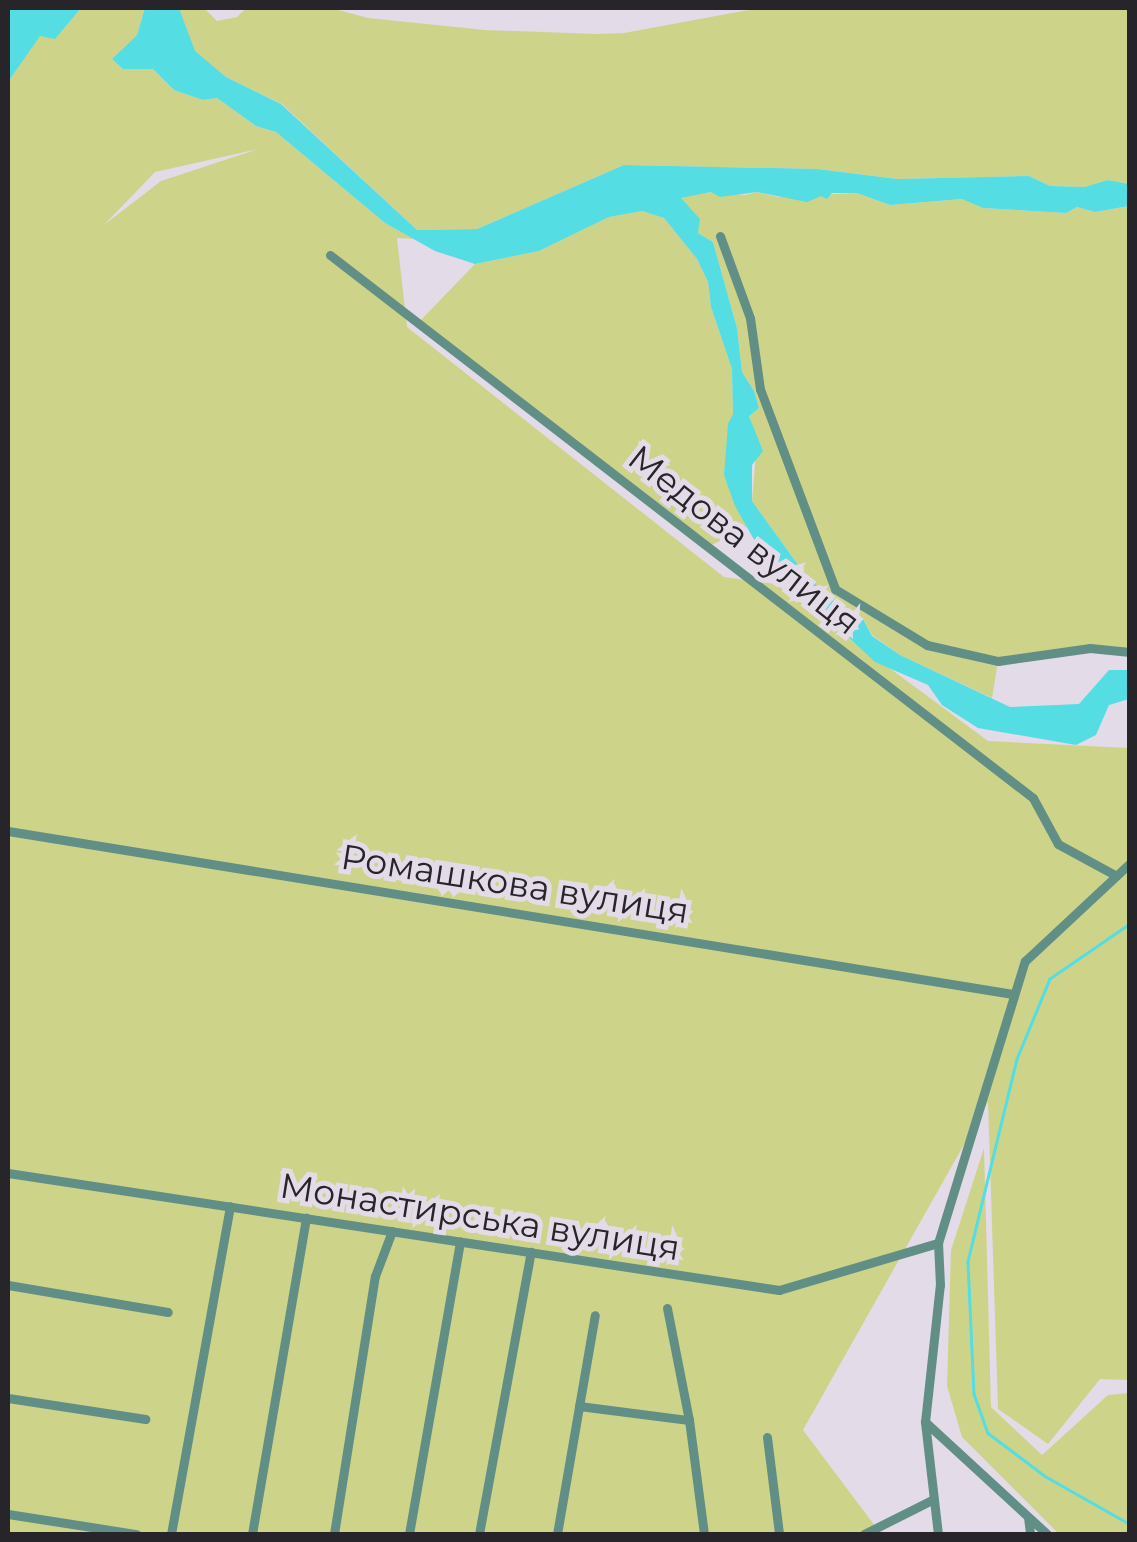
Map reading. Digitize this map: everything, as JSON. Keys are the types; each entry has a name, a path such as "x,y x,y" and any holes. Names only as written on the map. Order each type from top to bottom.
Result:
{"street":[{"path":"720,236 750,318 760,389 834,589 927,646 998,661 1090,648 1130,652"},
{"name":"Медова вулиця","path":"330,256 1033,798 1058,844 1113,874"},
{"name":"Ромашкова вулиця","path":"8,831 1013,994"},
{"path":"938,1534 926,1422 940,1285 938,1243 1026,960 1113,874 1130,863"},
{"name":"Монастирська вулиця","path":"8,1173 779,1290 938,1243"},
{"path":"170,1534 230,1206"},
{"path":"252,1534 306,1218"},
{"path":"334,1534 376,1276 392,1231"},
{"path":"409,1534 460,1242"},
{"path":"480,1534 531,1252"},
{"path":"8,1284 168,1312"},
{"path":"667,1308 690,1420 704,1534"},
{"path":"557,1534 595,1315"},
{"path":"8,1398 145,1420"},
{"path":"579,1406 690,1420"},
{"path":"926,1422 1047,1534"},
{"path":"767,1438 778,1534"},
{"path":"864,1534 934,1499"},
{"path":"8,1514 136,1534"},
{"path":"1028,1517 1030,1534"},
{"path":"36,1534 38,1519"}],"green space":[{"path":"81,8 145,8 137,35 112,59 123,69 153,69 174,90 203,100 217,98 256,126 276,132 385,223 414,239 397,238 407,327 724,577 776,584 988,741 1129,748 1129,1380 1100,1379 1048,1444 998,1409 988,1102 803,1430 881,1534 8,1534 8,82 40,35 55,38","holes":["258,149 161,181 104,225 155,172"]},
{"path":"179,8 204,8 217,21 237,17 246,8 331,8 368,18 485,30 597,34 624,33 759,8 1129,8 1129,184 1108,180 1086,187 1050,186 1029,176 897,179 817,169 624,165 477,229 417,230 282,104 226,77 194,51"},
{"path":"757,192 778,197 857,193 890,205 963,199 983,208 1066,213 1077,207 1095,212 1129,206 1129,652 1090,648 998,661 992,698 900,655 872,635 863,619 830,599 801,569 752,501 757,442 749,415 759,408 742,372 737,328 713,242 698,233 681,197"},
{"path":"642,211 664,218 697,259 708,282 711,307 732,369 733,414 724,475 747,527 708,547 418,323 475,264 539,251 609,217"},
{"path":"984,1148 991,1407 1042,1455 1108,1395 1129,1393 1129,1534 1059,1534 962,1437 947,1386 951,1250"}],"water":[{"path":"8,8 81,8 55,39 40,36 8,82"},
{"path":"145,8 179,8 195,51 226,77 281,104 417,230 477,229 624,165 817,169 897,179 1029,176 1050,186 1085,187 1108,180 1129,184 1129,206 1095,212 1077,207 1066,213 983,208 962,199 890,205 857,193 832,193 827,199 821,196 807,202 757,192 720,197 711,192 681,198 700,219 698,233 713,242 737,328 742,372 759,408 749,416 763,451 752,465 752,501 801,569 830,599 863,619 872,636 900,655 1010,707 1079,704 1109,670 1129,670 1129,699 1109,705 1096,735 1076,745 978,728 942,705 928,685 875,662 765,559 735,506 724,475 728,424 733,414 732,369 711,307 708,282 697,259 664,218 642,211 609,217 539,251 475,264 435,251 385,223 276,132 256,126 217,98 203,100 174,90 153,69 123,69 112,59 137,35"}],"waterway":[{"path":"1130,924 1050,979 1017,1059 968,1262 974,1394 988,1433 1045,1476 1130,1524"}],"railway":[{"path":"500,8 632,8"}]}
